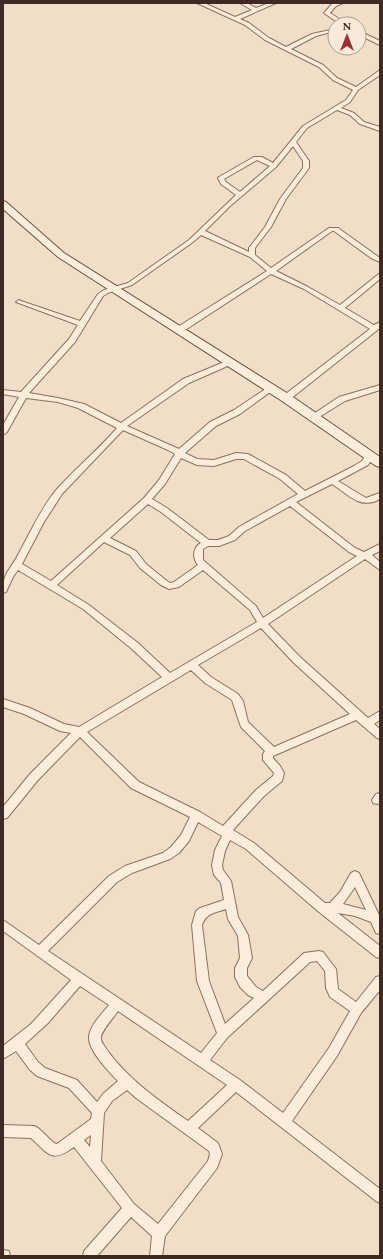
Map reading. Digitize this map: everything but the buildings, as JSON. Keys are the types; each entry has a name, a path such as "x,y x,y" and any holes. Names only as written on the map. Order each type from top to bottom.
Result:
{"street":[{"path":"200,3 235,19 286,49 321,66 335,79 356,89"},
{"path":"243,3 256,10"},
{"path":"235,19 273,3"},
{"path":"332,16 327,13 334,4"},
{"path":"286,49 314,35 327,32"},
{"path":"367,37 380,43"},
{"path":"3,432 24,394 66,348 100,295 106,291 117,290 130,284 201,232 240,195 274,166 310,123 337,108 351,98 356,89 380,72"},
{"path":"366,82 380,79"},
{"path":"337,108 352,114 362,123 380,129"},
{"path":"252,256 252,248 268,227 283,199 306,168 306,161 294,143"},
{"path":"289,149 298,149"},
{"path":"240,195 223,183 221,178 256,158 260,158 274,166"},
{"path":"3,204 61,255 286,398 380,463"},
{"path":"180,330 271,271 304,247 334,229 357,244 373,257 380,260"},
{"path":"201,232 252,256 271,271 306,288 340,309 378,327 286,398"},
{"path":"340,309 373,283 380,275"},
{"path":"19,302 81,324"},
{"path":"3,590 9,576 17,565 40,521 58,492 122,426 128,420 178,386 229,362"},
{"path":"313,417 342,399 380,387"},
{"path":"51,586 147,500 180,453 213,424 237,412 270,388"},
{"path":"3,392 24,394 68,402 97,413 180,453 188,459 204,463 236,456 245,456 283,477 304,495"},
{"path":"370,456 365,463 357,468 290,502 242,529 232,538 219,543 207,543 200,547 198,552 199,561 253,608 262,623 296,660 380,735"},
{"path":"331,480 364,501 370,501 380,496"},
{"path":"147,500 164,510 207,543"},
{"path":"290,502 352,550 370,558 380,567"},
{"path":"103,538 133,552 142,566 164,584 169,586 176,585 204,565"},
{"path":"3,815 34,777 80,731 168,677 262,623 363,556 380,547"},
{"path":"17,565 86,607 135,646 168,677"},
{"path":"191,664 208,680 235,697 238,701 244,724 272,751"},
{"path":"3,703 27,711 63,728 80,731 135,785 196,815 250,846 328,907 380,953"},
{"path":"263,997 244,983 241,977 241,968 246,958 246,950 243,935 233,919 226,881 218,872 217,865 220,850 227,832 256,798 278,778 279,773 267,757 268,754 357,715"},
{"path":"367,724 380,715"},
{"path":"40,952 113,879 129,870 166,856 175,850 185,838 196,815"},
{"path":"328,907 344,895 355,876 380,929"},
{"path":"223,1034 203,981 197,925 200,916 204,912 229,903"},
{"path":"328,907 353,910 374,918"},
{"path":"3,925 79,979 203,1060 236,1084 380,1197"},
{"path":"203,1060 223,1034 308,956 319,956 330,969 334,993 357,1009"},
{"path":"3,1053 18,1043 52,1012 79,979"},
{"path":"284,1122 333,1052 357,1009 380,981"},
{"path":"117,1004 98,1029 95,1038 96,1044 113,1068 140,1094 214,1147 216,1154 213,1164 159,1233 156,1256"},
{"path":"18,1043 34,1066 41,1072 67,1080 73,1084 98,1117 95,1162"},
{"path":"3,1130 34,1132 51,1149 59,1150 98,1117 108,1097 127,1082"},
{"path":"189,1128 236,1084"},
{"path":"75,1138 130,1208 159,1233"},
{"path":"89,1256 130,1208"}]}
